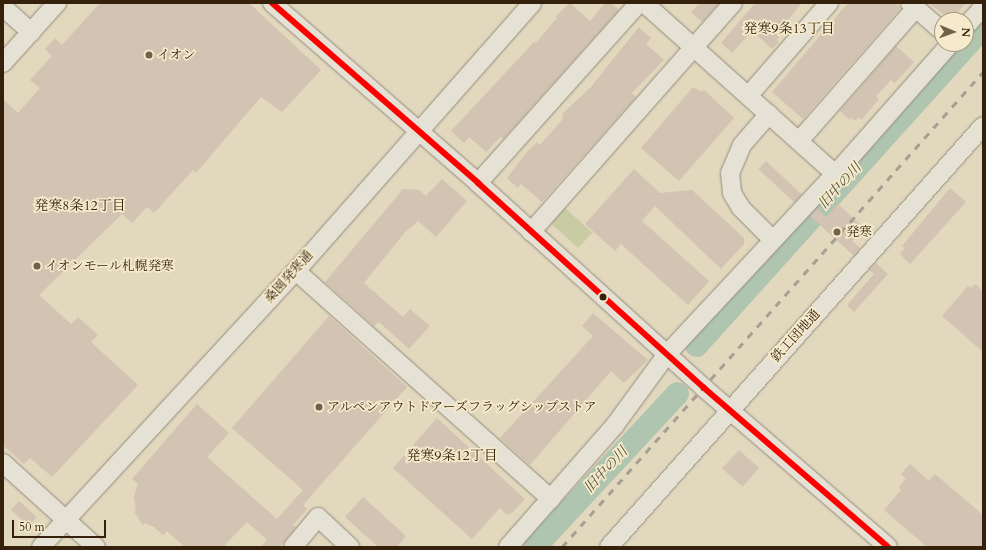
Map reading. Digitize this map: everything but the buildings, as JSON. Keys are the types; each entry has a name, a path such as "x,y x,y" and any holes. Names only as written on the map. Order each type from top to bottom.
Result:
{"street":[{"path":"3,62 57,3"},
{"path":"272,3 478,183 667,354 886,546"},
{"name":"桑園発寒通","path":"41,547 296,271 418,130 532,3"},
{"path":"478,183 639,3"},
{"path":"644,3 749,95 835,174"},
{"path":"531,232 733,3"},
{"path":"749,95 829,3"},
{"path":"799,141 913,6 934,24"},
{"path":"3,7 31,32"},
{"path":"974,17 983,7"},
{"path":"508,547 616,424 667,354 835,174 943,52"},
{"path":"769,114 742,145 730,174 732,193 742,208 773,240"},
{"name":"鉄工団地通","path":"609,547 983,126"},
{"path":"296,271 551,499"},
{"path":"3,463 96,547"},
{"path":"293,547 318,517 350,547"}],"green space":[{"path":"564,207 592,232 578,248 550,223"}],"waterway":[{"name":"旧中の川","path":"696,345 983,26"},
{"name":"旧中の川","path":"534,547 677,393"}],"railway":[{"path":"562,547 983,72"}],"transit line":[{"path":"272,3 478,183 704,388 888,547"}],"place":[{"name":"イオン","path":"149,55"},
{"name":"発寒","path":"837,232"},
{"name":"イオンモール札幌発寒","path":"37,266"},
{"name":"アルペンアウトドアーズフラッグシップストア","path":"319,407"}],"district":[{"name":"発寒9条13丁目","path":"789,29"},
{"name":"発寒8条12丁目","path":"80,206"},
{"name":"発寒9条12丁目","path":"452,456"}]}
